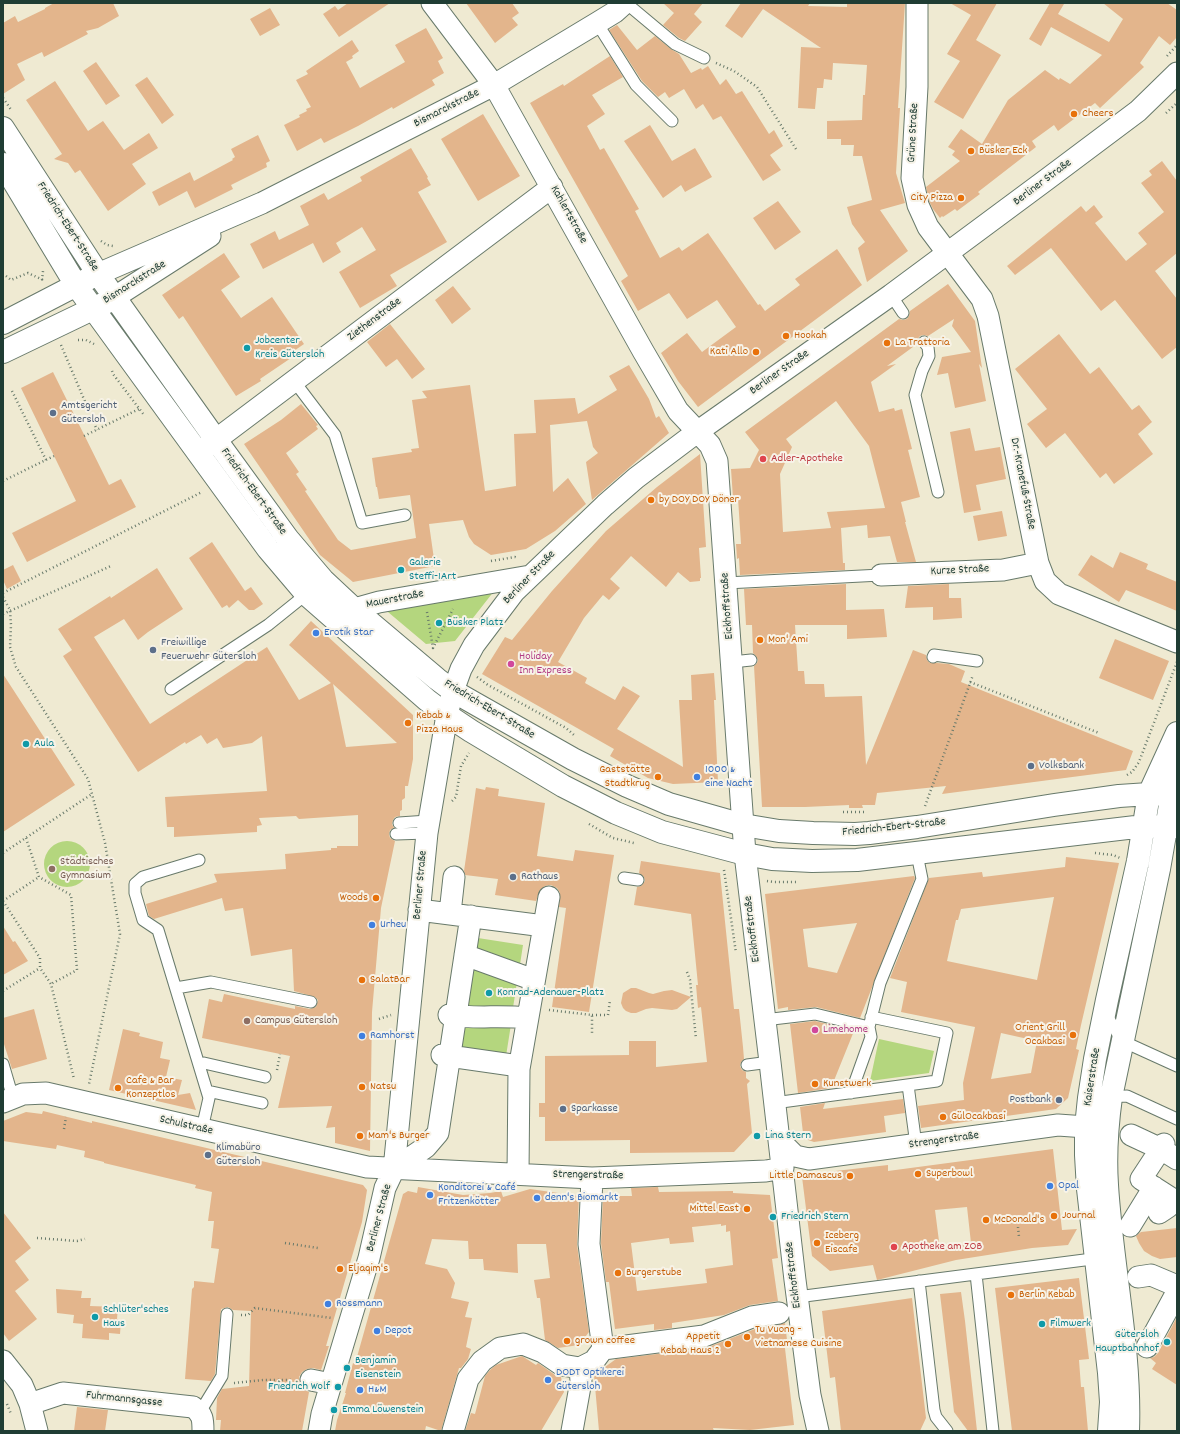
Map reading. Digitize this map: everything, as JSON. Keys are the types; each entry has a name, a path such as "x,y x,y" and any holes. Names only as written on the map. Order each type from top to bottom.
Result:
{"main road":[{"name":"Friedrich-Ebert-Straße","path":"3,128 98,274 288,539 323,580 354,609 453,691 573,759 626,786 669,804 743,825 792,832 862,833 917,827 1119,796 1174,794"},
{"name":"Friedrich-Ebert-Straße","path":"3,164 76,285 268,549 306,595 447,716 564,786 616,813 662,832 745,854 776,860 857,860 1144,826 1172,827"},
{"name":"Bismarckstraße","path":"3,323 98,274"},
{"name":"Bismarckstraße","path":"3,352 115,297"},
{"name":"Kaiserstraße","path":"1128,1431 1127,1372 1105,1257 1087,1175 1086,1127 1095,1059 1138,860 1149,794 1177,734"},
{"name":"Kaiserstraße","path":"1109,1431 1111,1402 1105,1257 1107,1184 1106,1149 1111,1097 1159,869 1172,827 1177,765"}],"street":[{"name":"Kahlertstraße","path":"432,3 494,85 670,398 678,411 697,432"},
{"name":"Bismarckstraße","path":"98,274 262,204 494,85 597,23 626,3"},
{"name":"Grüne Straße","path":"917,3 916,87 912,178 918,206 928,227 947,254"},
{"name":"Berliner Straße","path":"319,1431 322,1414 331,1384 342,1321 361,1256 385,1188 394,1169 427,827 453,691 461,669 474,645 514,592 631,482 697,432 890,296 1138,111 1177,73"},
{"name":"Ziethenstraße","path":"198,453 552,188"},
{"name":"Bismarckstraße","path":"115,297 262,204"},
{"name":"Dr.-Kranefuß-Straße","path":"947,254 982,299 988,316 1038,563 1045,581 1059,594 1177,642"},
{"name":"Eickhoffstraße","path":"697,432 710,445 717,461 726,583 742,661 743,825 745,854 797,1297 810,1395 818,1431"},
{"name":"Kurze Straße","path":"881,575 1003,570 1038,563"},
{"name":"Mauerstraße","path":"354,609 379,602 530,576"},
{"path":"450,913 454,877"},
{"path":"518,1174 523,1111 519,1066 533,1011 534,980 550,897"},
{"path":"419,910 544,926"},
{"path":"394,1169 426,1147 438,1133 442,1082 452,1015 465,956 471,916"},
{"path":"465,956 534,980"},
{"path":"452,1015 465,1017 512,1016 533,1011"},
{"path":"446,1055 519,1066"},
{"name":"Schulstraße","path":"8,1100 23,1094 46,1093 77,1106 202,1129 367,1167 394,1169"},
{"name":"Strengerstraße","path":"779,1140 795,1156 809,1159 1058,1125 1086,1127"},
{"path":"1086,1127 1106,1149"},
{"path":"1130,1226 1164,1202 1141,1179 1167,1151 1131,1135"},
{"name":"Strengerstraße","path":"394,1169 592,1178 766,1171 783,1168"},
{"path":"453,1431 468,1379 482,1361 500,1348 523,1344 543,1352 562,1365 580,1368 594,1361 604,1349 589,1244 592,1178"},
{"path":"1138,1277 1151,1275 1176,1284 1147,1347"},
{"name":"Eickhoffstraße","path":"604,1349 704,1336 752,1317 779,1313"},
{"path":"3,1361 22,1385 30,1404 37,1431"},
{"path":"572,1431 581,1381 580,1368"},
{"path":"312,1380 331,1384"},
{"name":"Fuhrmannsgasse","path":"30,1404 63,1392 193,1407 202,1422"}],"lane":[{"path":"626,3 675,44 704,58"},
{"path":"597,23 636,85 672,121"},
{"path":"890,296 903,313"},
{"path":"924,342 928,347 929,356 922,371 915,394 938,492"},
{"path":"294,381 336,436 362,523 405,515"},
{"path":"726,583 881,575"},
{"path":"171,689 268,625 323,580"},
{"path":"933,658 934,655 977,661"},
{"path":"398,828 427,827"},
{"path":"851,1093 871,1037 870,1022 880,983 922,879 917,854"},
{"path":"199,860 144,877 135,884 135,893 143,920 158,930 208,1093 209,1098 202,1129"},
{"path":"624,878 638,880"},
{"path":"176,988 211,982 311,1002"},
{"path":"1104,1012 1122,1041 1177,1066"},
{"path":"764,1020 815,1014 946,1033 937,1082 774,1103"},
{"path":"747,1065 770,1062"},
{"path":"199,1065 204,1063 265,1077"},
{"path":"3,1064 8,1100"},
{"path":"908,1085 916,1145"},
{"path":"208,1093 212,1092 262,1103"},
{"path":"1089,1098 1127,1096 1177,1119"},
{"path":"797,1297 1105,1257"},
{"path":"976,1274 994,1431"},
{"path":"919,1281 934,1410 936,1417 947,1431"},
{"path":"202,1422 222,1376 227,1314"}],"path":[{"path":"704,58 734,71 756,87 796,150"},
{"path":"96,244 102,241 107,245 118,246"},
{"path":"39,284 43,280 43,271 49,268"},
{"path":"6,276 11,280 28,273 43,280"},
{"path":"61,345 96,430"},
{"path":"12,391 46,460"},
{"path":"84,436 140,409"},
{"path":"3,481 54,456"},
{"path":"3,593 204,491"},
{"path":"3,614 111,566"},
{"path":"424,594 433,648 464,587"},
{"path":"3,597 10,610 10,647 16,667 88,779 105,843 120,934 77,1106 64,1129"},
{"path":"1132,772 1139,762 1177,662"},
{"path":"925,806 970,682 1099,733"},
{"path":"1083,731 1084,727"},
{"path":"456,797 461,766 469,752"},
{"path":"3,853 92,794"},
{"path":"842,812 870,812"},
{"path":"26,838 39,877 71,895 77,970 51,984"},
{"path":"39,877 3,901 40,958 40,968 51,984 74,1081"},
{"path":"3,991 40,968"},
{"path":"687,972 690,980 696,1039"},
{"path":"533,1011 592,1016 608,1015 610,1000"},
{"path":"592,1016 592,1033"},
{"path":"1018,1227 1019,1238"},
{"path":"37,1238 77,1241 85,1239"},
{"path":"285,1243 318,1248"},
{"path":"255,1308 342,1321"}],"green space":[{"path":"498,586 455,641 426,644 382,607"},
{"path":"67,841 80,845 86,851 90,864 86,877 80,883 67,887 54,883 48,877 44,864 48,851 54,845"},
{"path":"478,938 523,945 519,971 475,956"},
{"path":"474,962 518,976 512,1014 466,1015"},
{"path":"512,1018 506,1056 461,1049 465,1020"},
{"path":"879,1039 934,1051 929,1073 870,1081"}],"building":[{"path":"54,3 113,3 119,16 98,28 86,31 88,34 44,57 42,52 17,64 25,80 3,94 3,23 15,16 18,22"},
{"path":"348,3 390,3 339,37 323,14 335,6 338,10"},
{"path":"466,3 512,3 519,13 512,18 518,25 495,43"},
{"path":"663,3 703,3 694,14 702,22 685,41 663,25 674,13"},
{"path":"741,3 810,3 808,6 847,7 847,3 905,3 898,108 900,108 896,173 905,203 880,210 908,251 867,282 858,248 865,242 852,224 847,207 872,200 862,156 853,156 854,145 841,145 841,139 827,139 827,121 862,120 863,95 865,95 867,65 833,63 832,80 824,79 823,88 817,88 815,109 798,108 801,47 821,48 763,9 742,38 725,26"},
{"path":"950,3 997,3 976,40 1001,55 963,119 934,102 960,61 947,54 971,15"},
{"path":"1050,3 1064,4 1058,14 1109,42 1123,19 1103,3 1167,3 1177,10 1177,37 1170,45 1159,36 1140,63 1144,67 1100,108 1095,103 1058,131 1054,125 1032,141 1036,147 978,192 980,194 957,211 955,209 940,218 929,201 926,187 960,161 952,155 955,151 948,147 961,129 982,144 1008,100 1045,70 1059,80 1060,78 1070,84 1102,55 1051,27 1041,46 1029,39"},
{"path":"270,8 280,25 260,36 250,19"},
{"path":"617,25 637,50 655,36 679,54 691,73 701,68 702,70 708,66 720,85 726,79 736,94 742,91 769,134 774,130 783,146 770,155 781,170 763,181 721,116 713,120 703,104 696,109 684,89 669,98 665,92 658,97 642,81 609,30"},
{"path":"426,28 443,58 438,61 444,73 432,80 435,85 393,109 392,107 324,143 321,138 297,151 284,125 300,117 299,115 311,107 296,80 308,74 306,71 352,40 359,51 352,56 353,58 346,62 360,88 405,62 395,45"},
{"path":"610,56 623,77 592,95 605,114 587,126 600,150 604,148 639,209 635,211 660,258 679,247 682,251 708,233 758,305 760,304 765,311 800,285 795,279 837,249 862,285 698,407 678,381 661,353 687,333 702,352 736,327 717,300 687,319 669,293 638,311 621,281 628,276 530,103 563,84 564,86"},
{"path":"96,62 120,96 106,105 83,71"},
{"path":"147,77 174,115 162,124 135,85"},
{"path":"55,81 88,131 103,121 124,150 149,133 158,148 132,164 146,184 108,211 80,170 75,173 68,163 54,159 62,154 26,100"},
{"path":"483,114 520,176 478,201 441,139"},
{"path":"650,125 672,161 695,148 712,177 685,192 681,185 663,198 624,141"},
{"path":"258,135 270,161 266,163 267,167 231,185 233,189 195,208 187,191 159,206 152,192 190,172 194,181 233,160 232,159 235,157 231,149"},
{"path":"411,148 431,185 418,192 447,242 390,275 397,286 360,308 339,272 376,250 362,227 336,243 341,252 323,263 313,243 263,269 250,244 275,231 279,240 309,225 300,206 324,193 328,200 362,181 360,177"},
{"path":"1162,161 1177,181 1177,253 1155,271 1177,299 1177,347 1162,359 1115,300 1101,311 1051,248 1015,275 1007,266 1081,206 1086,212 1094,205 1103,217 1095,223 1126,261 1147,244 1138,233 1164,212 1141,183 1152,175 1149,171"},
{"path":"778,201 801,232 775,250 753,218"},
{"path":"224,253 240,277 221,290 241,318 272,297 304,344 288,355 291,358 260,379 261,381 236,396 183,316 179,319 162,295"},
{"path":"948,284 975,321 982,368 979,364 986,401 955,408 948,373 937,375 942,357 971,352 952,326 954,319 928,336 920,336 917,340 917,344 887,366 896,364 871,382 879,412 894,408 895,411 902,409 912,449 908,450 920,497 901,502 916,562 897,562 890,536 868,538 867,525 841,528 843,563 845,563 845,570 740,575 736,544 741,544 738,498 733,498 731,469 750,468 759,450 745,432 899,319 907,319 910,311","holes":["836,401 869,446 885,508 827,512 831,528 783,532 780,474 792,447 786,439"]},
{"path":"453,286 471,309 452,324 435,300"},
{"path":"390,324 425,369 412,379 397,359 386,367 367,342"},
{"path":"1059,334 1090,374 1099,367 1132,410 1139,405 1152,422 1138,434 1153,454 1114,484 1106,473 1100,478 1065,433 1046,448 1027,424 1047,409 1015,369"},
{"path":"629,365 649,399 656,418 659,416 669,433 592,500 586,462 598,453 593,447 587,421 550,425 553,492 568,478 586,504 555,531 526,549 491,555 474,544 469,537 463,520 429,524 435,566 353,582 320,555 244,444 281,420 301,404 318,425 316,426 318,429 286,453 299,472 296,474 307,490 305,491 338,540 351,550 416,538 410,495 379,499 372,458 412,452 411,449 419,448 412,400 427,398 422,391 470,385 485,491 516,486 514,434 536,433 534,400 575,398 578,414 617,390 609,376"},
{"path":"53,372 109,485 121,479 136,507 27,562 12,533 76,501 21,388"},
{"path":"970,428 975,451 1000,447 1006,479 976,485 981,510 964,513 950,432"},
{"path":"700,454 706,547 699,548 700,581 690,582 678,572 666,587 631,556 610,579 620,588 609,600 603,595 584,618 558,662 587,678 585,683 615,700 623,686 640,696 617,729 683,767 679,700 692,700 691,675 714,673 718,782 673,784 648,778 610,756 614,749 482,674 505,637 512,640 552,591 606,531 657,487"},
{"path":"1002,511 1007,536 978,541 973,516"},
{"path":"212,542 245,591 251,587 263,604 254,610 249,610 238,600 229,608 227,605 222,608 189,558"},
{"path":"1120,552 1148,564 1146,569 1177,582 1177,611 1126,590 1119,602 1078,575 1091,555 1113,568"},
{"path":"13,565 21,581 7,589 3,580 3,570"},
{"path":"157,568 183,609 138,640 124,619 94,637 150,724 267,647 299,700 331,683 289,645 311,621 413,715 413,759 408,786 405,786 405,798 402,800 402,810 400,811 400,816 395,817 393,820 392,824 394,828 390,830 389,834 390,838 395,841 381,908 372,1012 370,1151 335,1143 335,1127 326,1128 332,1106 278,1108 290,1056 202,1038 209,999 222,1002 224,994 295,1009 295,1006 310,1009 316,1007 318,1000 315,997 294,991 292,949 251,956 243,908 225,911 222,898 154,919 149,916 146,904 217,882 214,874 286,869 285,854 331,850 331,848 337,848 337,846 358,846 358,815 299,819 296,816 259,818 262,825 257,826 257,832 174,837 174,827 167,827 165,797 267,791 262,736 252,743 223,748 217,738 207,744 201,735 186,744 185,742 138,772 63,656 72,650 58,629 110,596 111,598","holes":["333,684 397,743 346,747"]},
{"path":"846,584 846,610 884,609 887,637 847,639 847,625 795,625 798,671 804,671 805,684 824,684 825,697 862,696 866,765 913,650 926,655 927,660 930,663 949,664 965,671 961,682 1133,751 1126,770 942,794 946,786 877,793 875,805 862,805 863,808 849,808 849,805 762,807 754,666 758,660 753,653 752,625 746,625 744,589"},
{"path":"949,584 949,598 961,598 962,618 933,620 933,607 905,608 908,586"},
{"path":"1115,639 1169,661 1153,700 1099,678"},
{"name":"Aula","path":"3,674 75,785 3,832"},
{"path":"486,787 499,789 498,796 545,803 537,856 573,861 575,850 614,855 589,1012 552,1007 566,908 559,907 560,893 557,888 551,885 545,886 540,890 536,901 495,895 498,879 465,875 464,871 476,788 485,790"},
{"path":"1066,857 1119,863 1081,1025 1076,1049 1079,1050 1068,1098 1056,1109 921,1128 918,1106 964,1100 963,1083 975,1027 901,1012 907,982 890,978 929,878 982,872 983,877 1065,867","holes":["1054,897 1037,980 947,961 956,920 958,920 961,909","1001,1033 1037,1041 1031,1073 991,1079"]},
{"path":"641,861 720,873 734,1009 739,1009 743,1047 744,1059 740,1066 742,1070 746,1072 746,1078 750,1081 747,1084 752,1133 734,1152 630,1153 630,1140 545,1141 545,1117 539,1117 539,1103 545,1103 545,1056 629,1055 629,1041 656,1041 656,1067 707,1062 701,1007 698,1008 696,985 698,985 691,914 634,905 637,887 641,886 645,881 644,877 639,873"},
{"path":"914,876 915,878 860,1018 816,1007 788,1010 788,1007 778,1009 765,894","holes":["857,923 837,973 808,967 803,929"]},
{"path":"3,926 28,961 3,975"},
{"path":"631,988 636,988 653,994 672,990 691,997 677,1009 652,1008 631,1013 623,1008 621,1003 623,993"},
{"path":"34,1009 47,1059 12,1069 3,1041 3,1018"},
{"path":"815,1021 854,1031 831,1088 798,1093 790,1024"},
{"path":"123,1029 140,1033 139,1036 163,1042 160,1058 170,1060 166,1077 182,1080 178,1095 190,1093 196,1110 109,1090"},
{"path":"903,1099 905,1113 884,1116 886,1132 814,1142 808,1140 803,1133 800,1107 825,1103 823,1109"},
{"path":"43,1111 92,1123 92,1121 105,1124 363,1185 367,1190 362,1222 326,1346 329,1346 321,1370 313,1368 307,1369 302,1372 299,1377 300,1384 303,1389 309,1392 302,1431 220,1431 221,1420 216,1420 217,1398 222,1389 249,1386 251,1311 233,1310 228,1307 221,1309 215,1374 211,1381 185,1379 192,1289 194,1287 194,1281 214,1283 219,1249 211,1248 214,1221 208,1221 212,1192 195,1188 196,1185 84,1157 85,1151 57,1145 56,1149 3,1141 3,1121 26,1112 42,1114"},
{"path":"1053,1149 1062,1230 1077,1229 1068,1245 1032,1248 956,1260 877,1280 873,1265 830,1271 812,1256 802,1177 809,1176 809,1174 888,1165 888,1171","holes":["967,1207 971,1243 940,1249 935,1210"]},
{"path":"418,1187 463,1195 501,1191 503,1197 530,1189 579,1196 577,1245 589,1332 579,1345 558,1348 545,1340 540,1298 537,1298 534,1280 550,1278 546,1244 517,1244 518,1273 484,1270 483,1259 469,1259 468,1241 432,1239 425,1264 447,1269 455,1283 451,1298 469,1302 465,1317 472,1318 466,1347 471,1349 468,1359 461,1368 459,1368 441,1431 426,1426 425,1431 335,1431 353,1363 355,1364 403,1194 408,1191 417,1193"},
{"path":"658,1187 659,1192 733,1191 733,1193 770,1195 778,1258 772,1259 778,1301 750,1305 724,1315 672,1323 672,1328 654,1330 654,1324 615,1329 609,1282 606,1282 601,1243 603,1196 632,1196 631,1188","holes":["721,1224 721,1226 726,1225 726,1232 730,1231 733,1265 705,1269 707,1283 637,1291 631,1243 669,1238 670,1244 694,1242 692,1227"]},
{"path":"3,1212 31,1248 15,1261 29,1280 15,1291 37,1319 9,1341 3,1333"},
{"path":"1177,1228 1177,1257 1160,1259 1152,1256 1144,1251 1136,1236 1141,1232"},
{"name":"Filmwerk","path":"1079,1278 1089,1359 1079,1360 1081,1387 1084,1387 1088,1431 1012,1431 995,1288"},
{"name":"Schlüter'sches Haus","path":"56,1289 82,1291 81,1298 91,1298 90,1306 118,1307 117,1319 121,1320 120,1334 109,1333 109,1340 82,1338 83,1324 73,1323 74,1315 57,1313"},
{"path":"961,1292 977,1431 968,1431 954,1412 940,1294"},
{"path":"912,1298 926,1418 920,1431 841,1431 835,1377 830,1378 822,1311"},
{"name":"Gütersloh Hauptbahnhof","path":"1177,1317 1177,1385 1152,1369 1156,1363 1150,1358 1154,1357 1158,1353"},
{"path":"785,1323 787,1340 784,1340 794,1425 750,1430 713,1428 714,1431 599,1431 594,1375 616,1359 706,1348 755,1329"},
{"path":"522,1356 536,1365 538,1363 555,1375 561,1377 564,1392 541,1431 465,1431 471,1413 475,1414 485,1376 496,1365"},
{"path":"77,1407 108,1410 105,1431 74,1431"}],"place":[{"name":"Cheers","path":"1074,114"},
{"name":"Büsker Eck","path":"971,151"},
{"name":"City Pizza","path":"961,198"},
{"name":"Hookah","path":"786,336"},
{"name":"La Trattoria","path":"887,343"},
{"name":"Jobcenter Kreis Gütersloh","path":"247,348"},
{"name":"Kati Allo","path":"756,352"},
{"name":"Amtsgericht Gütersloh","path":"53,413"},
{"name":"Adler-Apotheke","path":"763,459"},
{"name":"by DOY DOY Döner","path":"651,500"},
{"name":"Galerie Steffi-1Art","path":"401,570"},
{"name":"Büsker Platz","path":"439,623"},
{"name":"Erotik Star","path":"316,633"},
{"name":"Mon' Ami","path":"760,640"},
{"name":"Freiwillige Feuerwehr Gütersloh","path":"153,650"},
{"name":"Holiday Inn Express","path":"511,664"},
{"name":"Kebab & Pizza Haus","path":"408,723"},
{"name":"Aula","path":"26,744"},
{"name":"Volksbank","path":"1031,766"},
{"name":"Gaststätte Stadtkrug","path":"658,777"},
{"name":"1000 & eine Nacht","path":"697,777"},
{"name":"Städtisches Gymnasium","path":"52,869"},
{"name":"Rathaus","path":"513,877"},
{"name":"Woods","path":"376,898"},
{"name":"Urheu","path":"372,925"},
{"name":"SalatBar","path":"362,980"},
{"name":"Konrad-Adenauer-Platz","path":"489,993"},
{"name":"Campus Gütersloh","path":"247,1021"},
{"name":"Limehome","path":"815,1030"},
{"name":"Orient Grill Ocakbasi","path":"1073,1035"},
{"name":"Ramhorst","path":"362,1036"},
{"name":"Kunstwerk","path":"815,1084"},
{"name":"Natsu","path":"362,1087"},
{"name":"Cafe & Bar Konzeptlos","path":"118,1088"},
{"name":"Postbank","path":"1059,1100"},
{"name":"Sparkasse","path":"563,1109"},
{"name":"GülOcakbasi","path":"943,1117"},
{"name":"Mam's Burger","path":"360,1136"},
{"name":"Lina Stern","path":"757,1136"},
{"name":"Klimabüro Gütersloh","path":"208,1155"},
{"name":"Superbowl","path":"918,1174"},
{"name":"Little Damascus","path":"850,1176"},
{"name":"Opal","path":"1050,1186"},
{"name":"Konditorei & Café Fritzenkötter","path":"430,1195"},
{"name":"denn's Biomarkt","path":"537,1198"},
{"name":"Mittel East","path":"747,1209"},
{"name":"Journal","path":"1054,1216"},
{"name":"Friedrich Stern","path":"773,1217"},
{"name":"McDonald's","path":"986,1220"},
{"name":"Iceberg Eiscafe","path":"817,1243"},
{"name":"Apotheke am ZOB","path":"894,1247"},
{"name":"Eljaqim's","path":"340,1269"},
{"name":"Burgerstube","path":"618,1273"},
{"name":"Berlin Kebab","path":"1011,1295"},
{"name":"Rossmann","path":"328,1304"},
{"name":"Schlüter'sches Haus","path":"95,1317"},
{"name":"Filmwerk","path":"1042,1324"},
{"name":"Depot","path":"377,1331"},
{"name":"Tu Vuong - Vietnamese Cuisine","path":"747,1337"},
{"name":"grown coffee","path":"567,1341"},
{"name":"Gütersloh Hauptbahnhof","path":"1167,1342"},
{"name":"Appetit Kebab Haus 2","path":"728,1344"},
{"name":"Benjamin Eisenstein","path":"347,1368"},
{"name":"DODT Optikerei Gütersloh","path":"548,1380"},
{"name":"Friedrich Wolf","path":"338,1387"},
{"name":"H&M","path":"360,1390"},
{"name":"Emma Löwenstein","path":"334,1410"}]}
